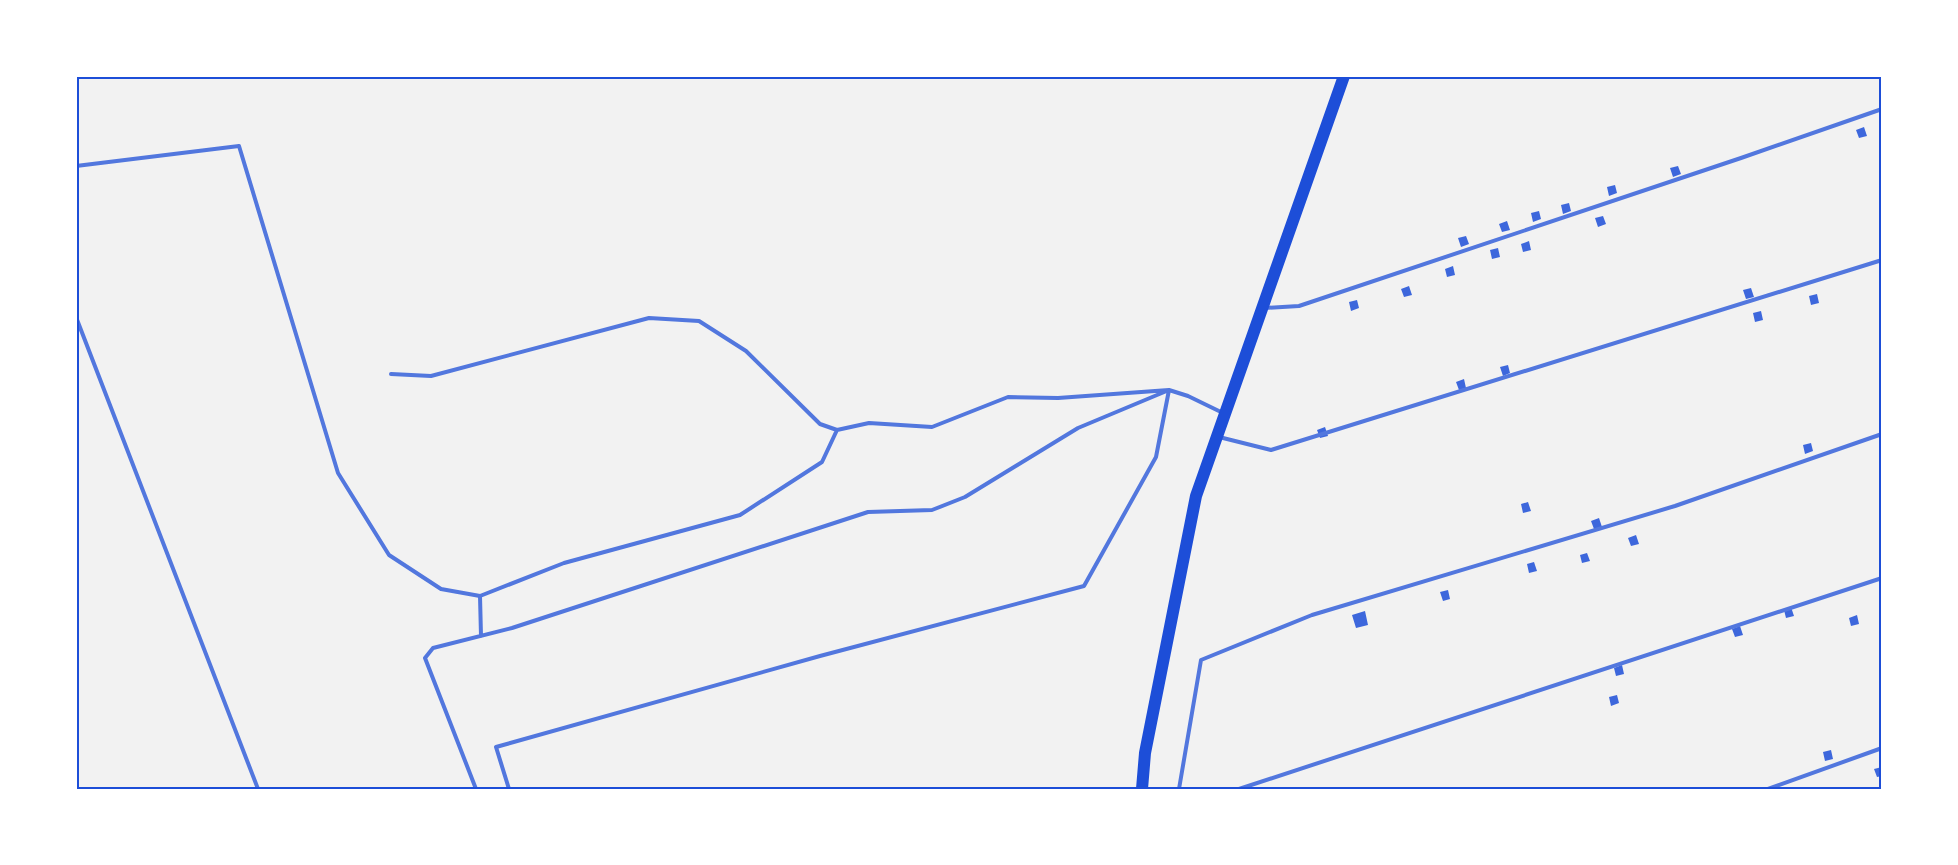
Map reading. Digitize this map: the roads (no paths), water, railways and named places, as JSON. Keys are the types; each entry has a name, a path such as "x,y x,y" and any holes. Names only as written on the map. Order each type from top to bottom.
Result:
{"main road":[{"path":"1142,789 1145,753 1196,496 1344,76"}],"lane":[{"path":"1262,308 1299,306 1882,109"},
{"path":"76,166 239,146 338,473 389,555 441,589 480,596 564,563 740,515 822,462 837,430"},
{"path":"1217,437 1272,450 1882,260"},
{"path":"76,317 258,789"},
{"path":"391,374 431,376 649,318 699,321 746,350 820,424 837,430 869,423 932,428 1008,397 1058,398 1169,390 1188,396 1225,414"},
{"path":"476,789 425,658 433,648 521,625 868,512 932,510 965,497 1078,428 1169,390"},
{"path":"509,789 496,747 820,656 1084,586 1156,457 1169,390"},
{"path":"1179,789 1201,660 1312,615 1675,506 1882,434"},
{"path":"1238,789 1882,578"},
{"path":"480,596 481,636"},
{"path":"1768,789 1882,748"}]}
